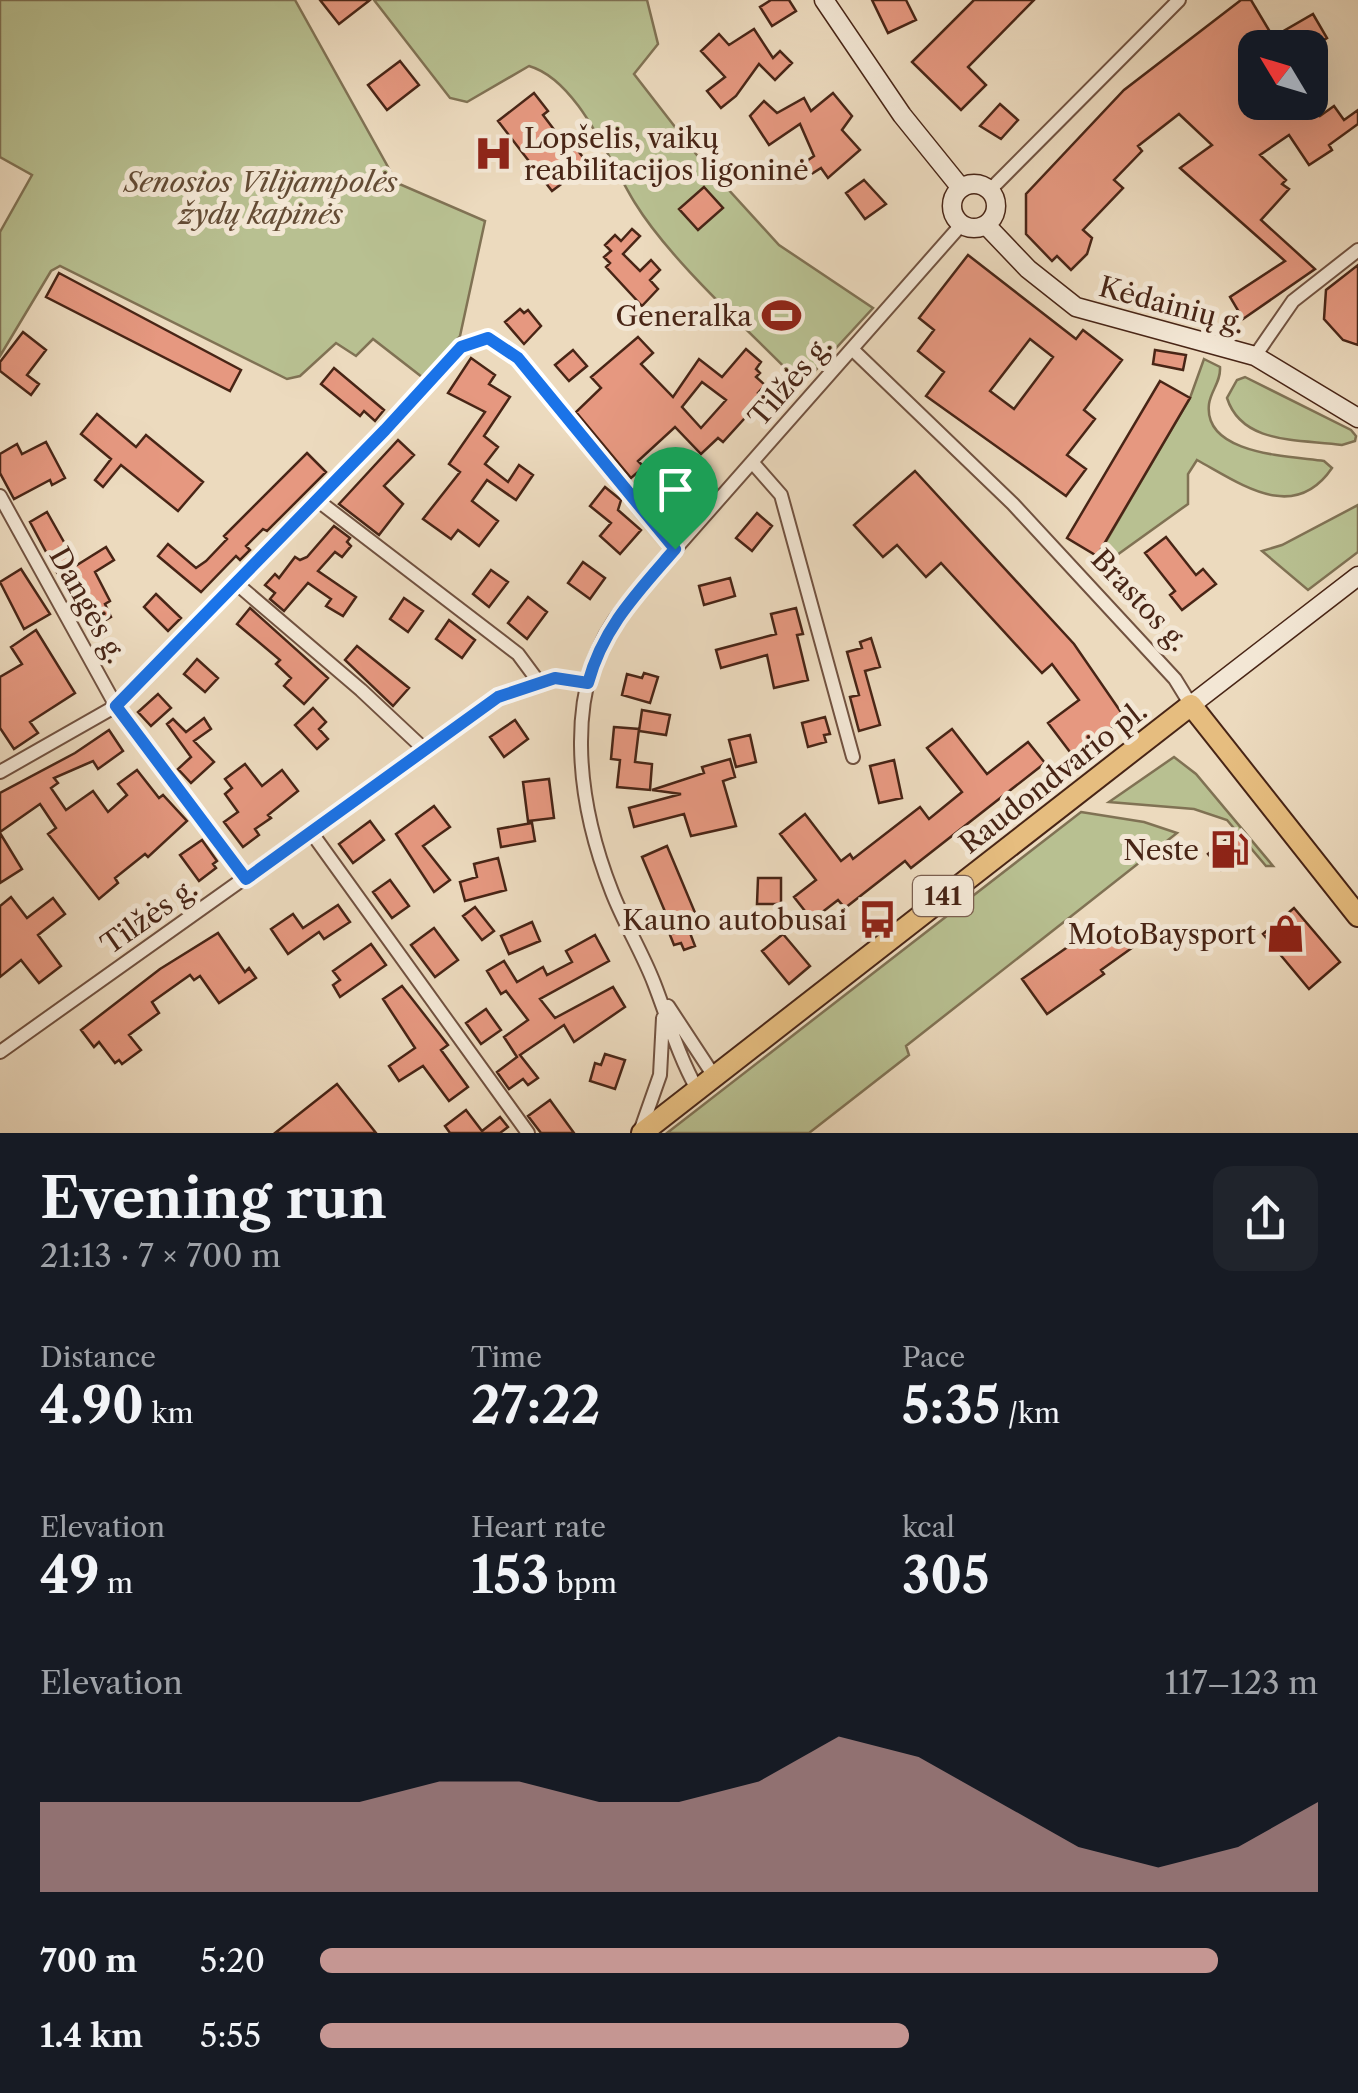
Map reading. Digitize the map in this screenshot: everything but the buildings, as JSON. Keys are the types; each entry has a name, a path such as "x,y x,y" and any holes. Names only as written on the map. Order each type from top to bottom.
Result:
{"main road":[{"path":"824,0 894,104 960,188"},
{"path":"976,184 990,190 996,204 986,225 970,229 961,226 951,211 951,202 960,188 976,184"},
{"name":"Kėdainių g.","path":"986,225 1028,269 1076,307 1255,356 1358,418"},
{"name":"Raudondvario pl.","path":"641,1133 1358,576"},
{"name":"Brastos g.","path":"1191,705 1358,916"}],"street":[{"path":"990,190 1178,0"},
{"name":"Tilžės g.","path":"0,1052 498,697 555,678 588,683 597,651 613,621 961,226"},
{"path":"1255,356 1293,302 1358,250"},
{"path":"0,772 116,706 461,347 488,338 518,358 675,549"},
{"name":"Brastos g.","path":"852,349 1047,540 1175,679 1191,705"},
{"path":"752,462 781,495 853,756"},
{"name":"Dangės g.","path":"0,496 116,706 246,879"},
{"path":"317,500 518,654 538,681"},
{"path":"237,584 425,750"},
{"path":"588,683 580,745 595,835 612,890 706,1083"},
{"path":"311,832 528,1133"},
{"path":"654,982 663,1010 706,1083"},
{"path":"641,1133 660,1075 663,1010"}],"green space":[{"name":"Senosios Vilijampolės žydų kapinės","path":"0,0 295,0 397,183 485,221 460,336 422,377 373,339 356,356 336,343 300,376 287,379 60,266 51,271 0,356 0,232 32,175 0,157"},
{"path":"374,0 647,0 658,44 634,74 696,154 779,245 873,308 802,385 714,297 651,226 591,124 563,87 529,66 467,102 450,98"},
{"path":"1204,359 1220,367 1209,404 1211,421 1220,434 1252,450 1324,461 1332,468 1317,485 1301,494 1284,496 1249,488 1197,460 1188,474 1188,504 1110,560 1101,550 1190,398"},
{"path":"1245,377 1351,430 1355,441 1342,445 1291,440 1245,424 1227,398 1237,380"},
{"path":"1358,505 1358,552 1308,590 1262,551 1282,545"},
{"path":"1174,757 1196,774 1273,866 1266,866 1227,820 1194,809 1109,802"},
{"path":"1081,812 1144,822 1177,833 906,1046 909,1055 809,1133 667,1133"}],"place":[{"name":"Lopšelis, vaikų reabilitacijos ligoninė","path":"494,154"},
{"name":"Generalka","path":"782,316"},
{"name":"Neste","path":"1229,850"},
{"name":"Kauno autobusai","path":"877,920"},
{"name":"MotoBaysport","path":"1286,934"}],"route":[{"path":"488,338 518,358 675,549 613,621 597,651 588,683 555,678 498,697 246,879 116,706 461,347 474,340 488,338"}]}
